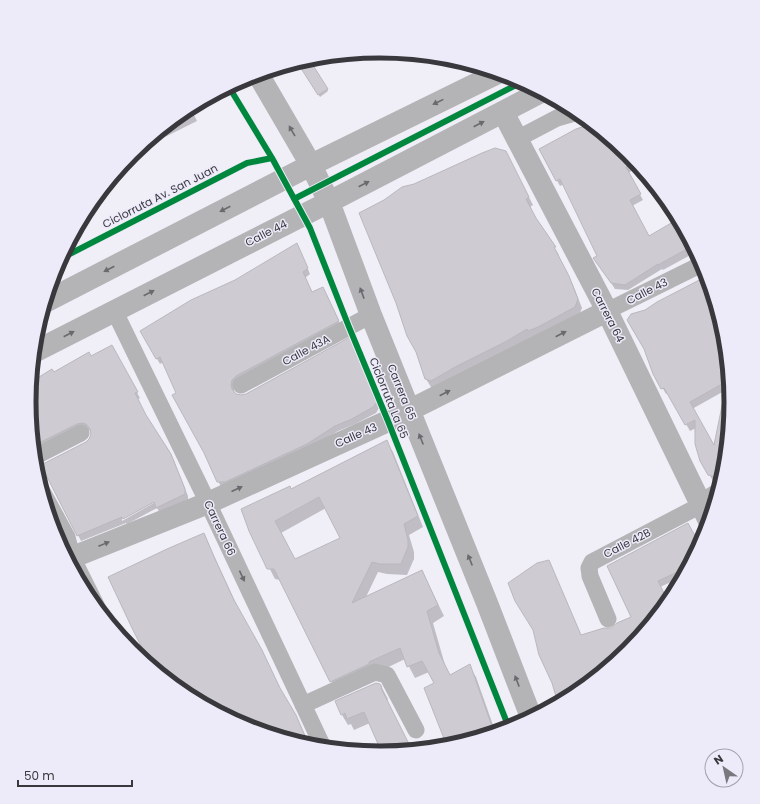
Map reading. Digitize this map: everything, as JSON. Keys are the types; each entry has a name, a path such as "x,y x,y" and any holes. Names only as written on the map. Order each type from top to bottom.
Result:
{"main road":[{"path":"52,298 485,74"},
{"name":"Carrera 65","path":"261,79 312,164 329,202 371,315 529,712"},
{"name":"Calle 44","path":"41,349 535,95"},
{"name":"Carrera 64","path":"502,112 607,311 704,502"},
{"name":"Calle 43","path":"71,555 208,503 388,421 607,311"}],"street":[{"path":"517,139 557,118 569,115"},
{"name":"Calle 43","path":"607,311 697,267"},
{"name":"Carrera 66","path":"114,310 208,503 319,740"},
{"name":"Calle 43A","path":"241,385 371,315"},
{"path":"40,454 81,433"},
{"name":"Calle 42B","path":"608,619 590,576 589,568 592,562 704,502"},
{"path":"54,514 67,537 67,546"},
{"path":"302,705 375,672 381,673 387,676 416,730"}],"building":[{"path":"313,65 328,89 318,95 301,68"},
{"path":"582,127 588,128 607,143 629,165 626,167 641,194 630,200 649,236 673,222 688,248 658,264 625,285 611,283 593,258 597,256 560,179 556,181 539,149"},
{"path":"495,148 506,151 529,197 526,199 536,218 556,247 554,247 569,276 578,299 575,307 538,327 528,331 527,329 431,381 425,379 416,352 407,336 396,303 359,213 384,200 402,187 414,184"},
{"path":"297,243 308,268 303,272 312,292 323,287 339,321 236,376 232,380 232,389 236,394 246,394 350,337 377,402 373,407 352,419 335,426 307,444 225,482 217,482 204,453 172,395 176,393 160,357 156,359 140,331 191,300 235,280"},
{"path":"701,279 717,335 723,383 690,402 714,445 724,401 721,447 715,477 708,475 700,461 695,444 695,420 685,425 664,388 661,389 653,374 644,349 627,320 631,314 645,310 657,302"},
{"path":"112,345 138,392 135,393 146,415 171,454 185,489 185,494 156,508 154,502 123,519 122,517 77,536 43,469 42,464 86,442 91,434 90,429 86,424 77,424 39,443 36,402 37,380 37,378 52,369 54,372 89,352 91,356"},
{"path":"387,440 418,516 404,524 408,547 401,564 380,564 372,562 352,603 422,570 438,605 427,611 439,653 450,675 470,664 492,727 444,739 424,688 434,683 422,661 407,667 400,648 330,682 274,569 267,569 249,531 241,509 290,486 291,489","holes":["319,497 340,538 295,559 275,521"]},
{"path":"688,523 696,538 680,571 658,581 665,595 639,629 607,661 556,697 552,683 539,655 533,630 515,601 508,583 537,563 549,560 581,635 604,628 611,628 617,623 631,617 607,566"},
{"path":"204,533 234,600 262,650 280,688 296,715 306,737 269,728 228,711 189,688 153,661 144,652 108,577"},
{"path":"376,683 380,684 409,744 379,746 364,712 347,719 345,713 341,715 335,701"}],"cycle path":[{"path":"294,199 515,85"},
{"name":"Ciclorruta La 65","path":"232,91 272,158 310,228 507,722"},
{"name":"Ciclorruta Av. San Juan","path":"69,254 247,163 272,158"}]}
